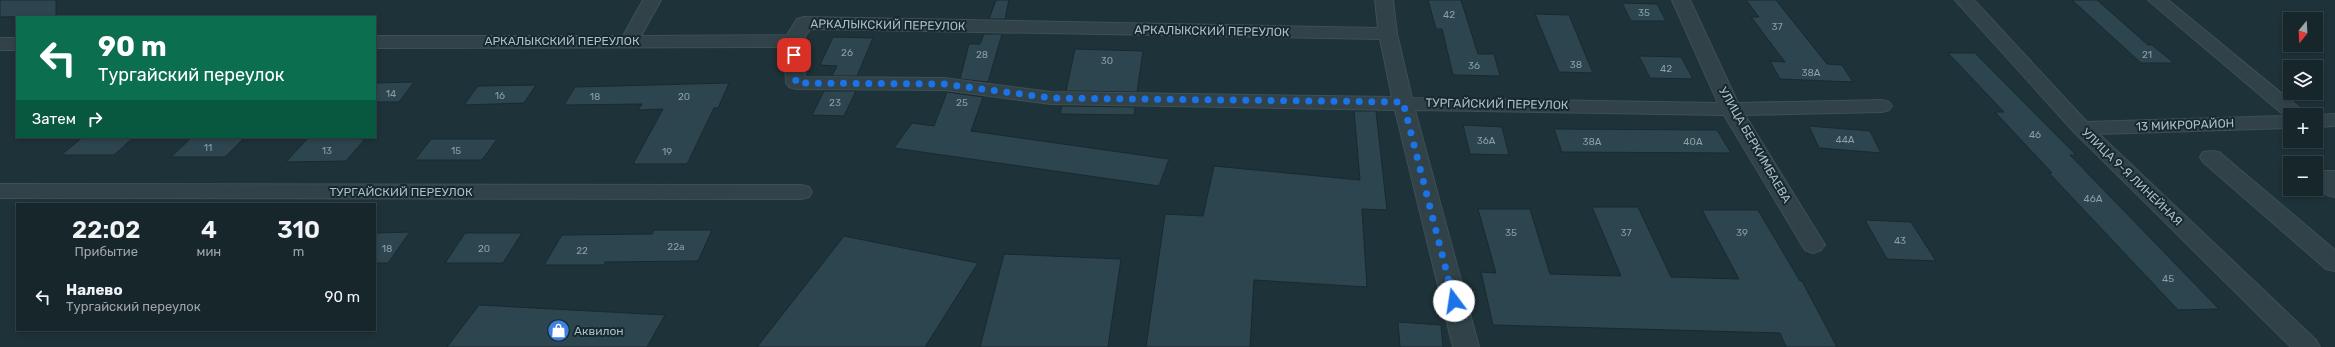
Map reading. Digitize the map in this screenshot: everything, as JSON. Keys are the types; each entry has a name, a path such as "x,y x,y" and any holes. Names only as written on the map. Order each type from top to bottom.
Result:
{"street":[{"path":"629,41 652,0"},
{"path":"1384,0 1388,34 1403,102 1466,347"},
{"name":"УЛИЦА БЕРКИМБАЕВА","path":"1681,0 1731,108 1813,245"},
{"name":"УЛИЦА 9-Я ЛИНЕЙНАЯ","path":"1964,0 2081,128 2307,347"},
{"path":"2157,0 2288,108"},
{"name":"АРКАЛЫКСКИЙ ПЕРЕУЛОК","path":"376,42 792,41 804,23 1388,34"},
{"name":"ТУРГАЙСКИЙ ПЕРЕУЛОК","path":"792,41 796,83 944,84 1051,98 1731,108 1882,106"},
{"path":"0,44 16,44"},
{"path":"2323,121 2335,120"},
{"name":"13 МИКРОРАЙОН","path":"2081,128 2283,122"},
{"path":"2211,156 2335,263"},
{"path":"2335,178 2321,178 2335,190"},
{"name":"ТУРГАЙСКИЙ ПЕРЕУЛОК","path":"0,192 801,192"}],"building":[{"path":"0,0 56,0 56,16 0,17"},
{"path":"996,0 1009,0 1005,19 989,19"},
{"path":"1428,0 1461,0 1478,54 1494,54 1500,76 1453,75 1442,29 1436,29"},
{"path":"1746,0 1776,0 1827,64 1842,65 1853,82 1780,79 1770,61 1785,62 1751,17 1759,17"},
{"path":"2072,0 2097,0 2148,45 2152,45 2174,63 2141,63"},
{"path":"1622,3 1657,4 1666,21 1631,21"},
{"path":"1535,14 1569,15 1593,73 1559,72"},
{"path":"984,34 1002,34 988,82 960,79 969,44 980,44"},
{"path":"833,37 873,38 857,76 832,76 837,66 820,65"},
{"path":"1075,49 1143,51 1137,92 1066,91"},
{"path":"1948,53 1975,53 2076,155 2070,155 2219,309 2178,310 2049,173 2052,173 1995,112 2004,112"},
{"path":"1639,56 1681,57 1693,79 1650,78"},
{"path":"414,82 399,102 376,102 376,83"},
{"path":"729,83 718,108 714,108 687,164 633,164 663,109 638,110 642,104 564,105 575,87"},
{"path":"536,85 524,103 464,105 478,86"},
{"path":"824,91 856,91 844,116 812,115"},
{"path":"947,92 983,97 971,131 1169,159 1159,186 894,148 912,123 934,126"},
{"path":"1062,106 1135,107 1134,115 1060,114"},
{"path":"1354,111 1376,111 1387,210 1362,209 1367,287 1254,280 1250,347 1146,347 1165,214 1203,216 1214,166 1360,180"},
{"path":"1463,125 1502,127 1509,155 1470,154"},
{"path":"1809,126 1870,131 1881,153 1819,148"},
{"path":"1554,129 1717,130 1731,153 1562,152"},
{"path":"82,138 133,138 114,155 61,155"},
{"path":"191,138 244,138 225,157 171,157"},
{"path":"308,138 365,139 346,161 286,162"},
{"path":"431,139 497,139 482,160 415,160"},
{"path":"1592,207 1638,207 1671,277 1739,279 1702,210 1758,210 1800,281 1802,281 1837,347 1786,347 1780,333 1493,325 1481,272 1496,273 1478,209 1530,209 1550,274 1621,276"},
{"path":"1865,220 1911,222 1936,261 1887,259"},
{"path":"654,230 712,230 698,261 605,262 604,265 544,265 562,235 652,234"},
{"path":"410,232 388,263 376,263 376,233"},
{"path":"465,233 522,233 503,263 445,263"},
{"path":"844,236 978,263 925,347 757,347"},
{"path":"1004,254 1121,259 1108,347 980,347"},
{"name":"Аквилон","path":"479,305 665,315 647,347 447,347"},
{"path":"1398,322 1441,325 1443,347 1400,347"}],"place":[{"name":"Аквилон","path":"558,331"}],"route":[{"path":"794,55 796,83 944,84 1051,98 1403,102 1454,301"}]}
